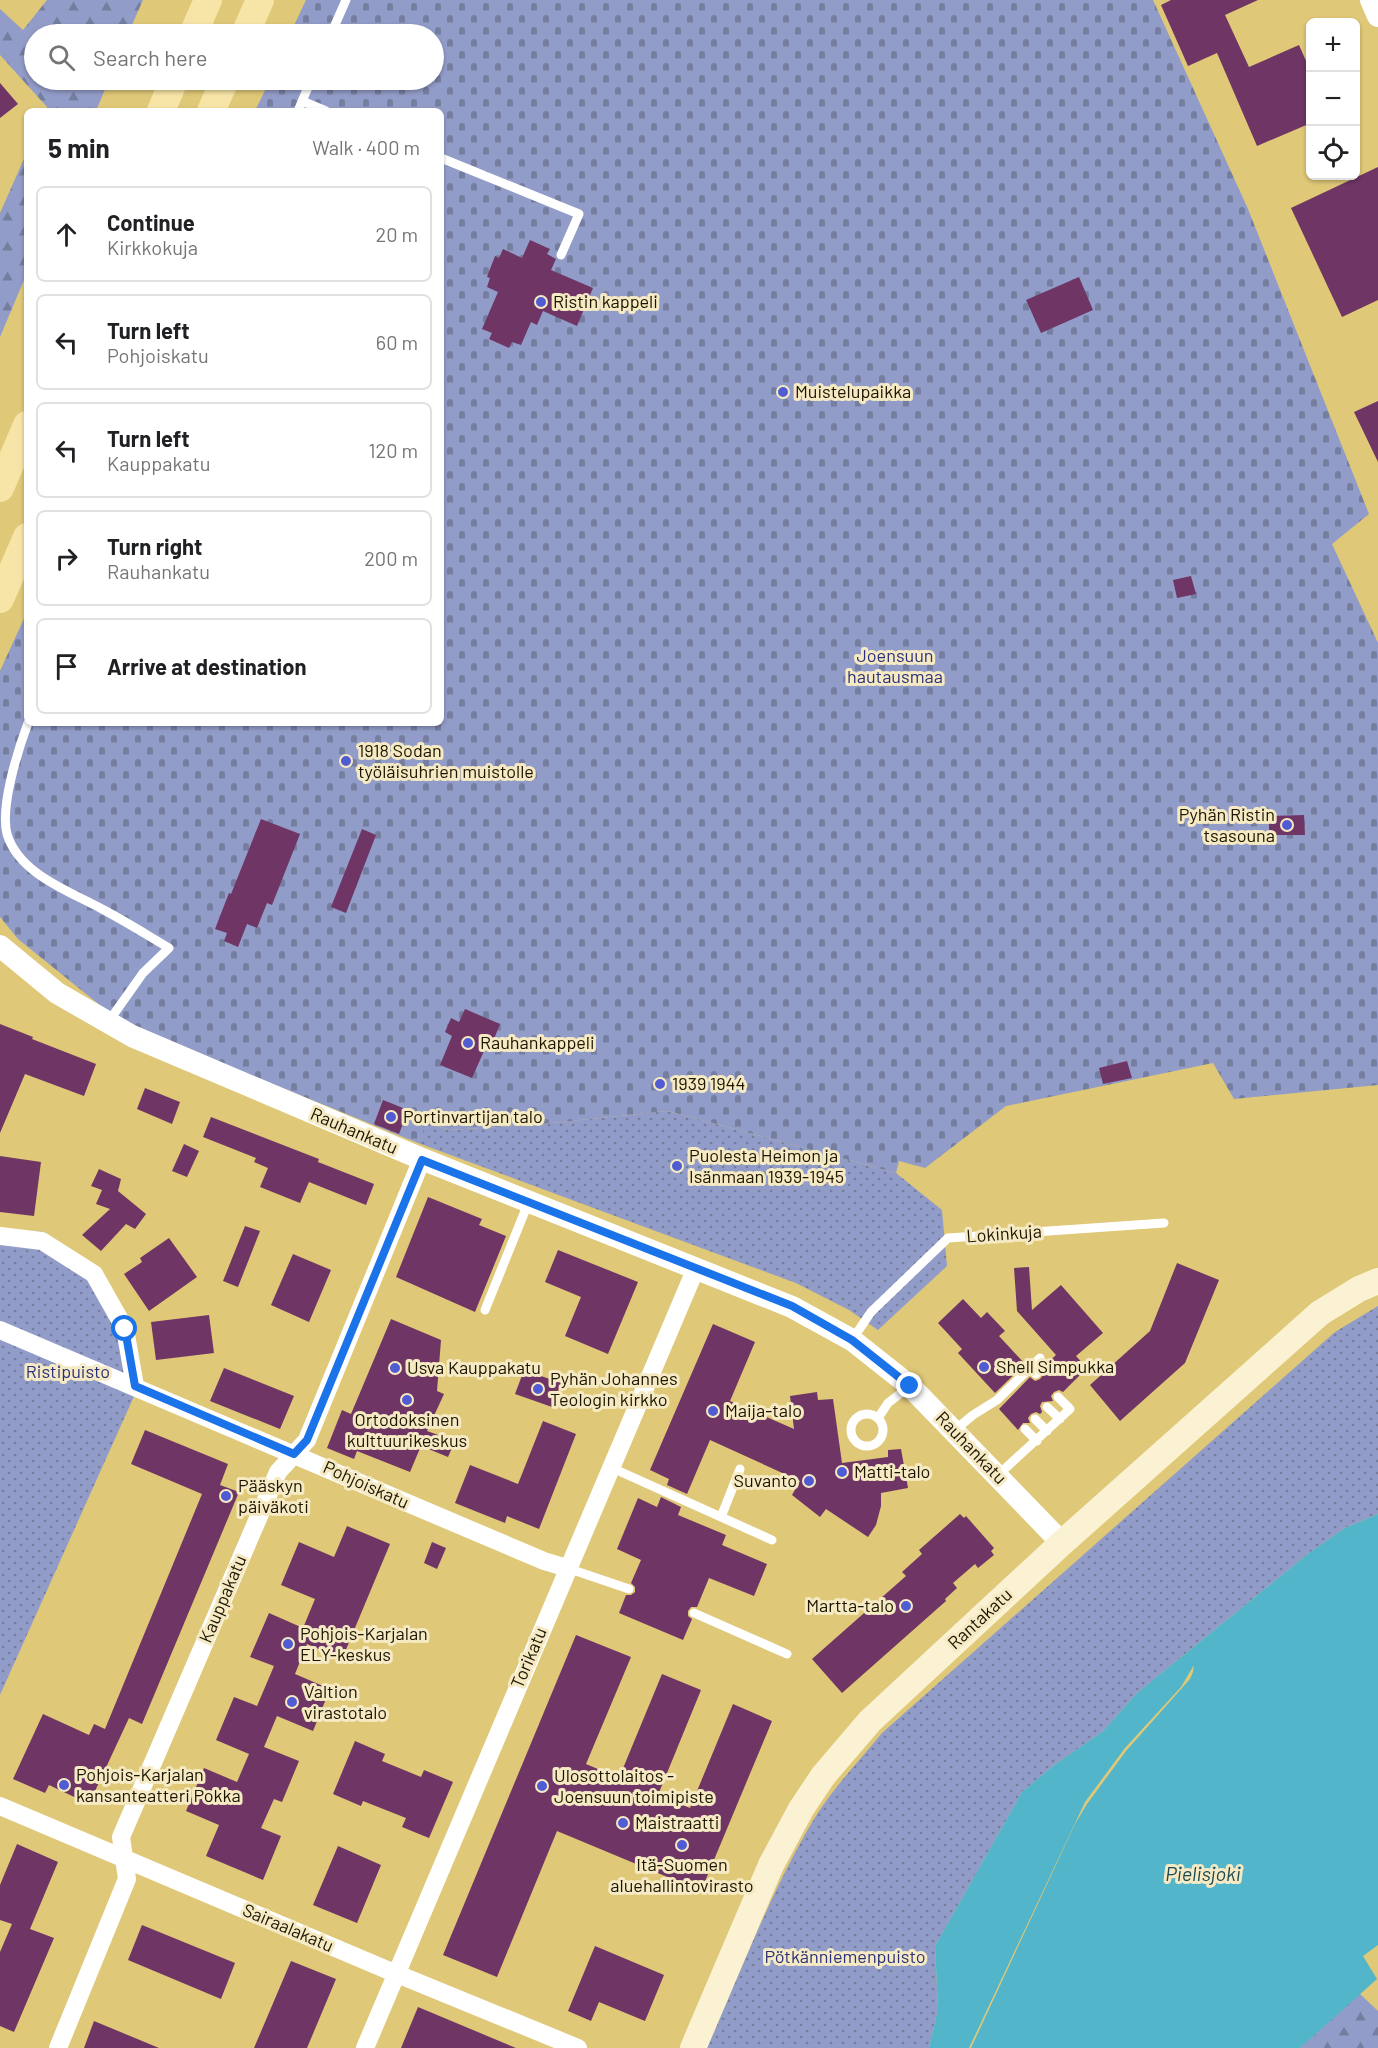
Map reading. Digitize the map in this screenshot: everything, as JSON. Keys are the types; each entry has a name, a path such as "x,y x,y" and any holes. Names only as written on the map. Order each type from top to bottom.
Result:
{"main road":[{"path":"197,24 208,0"},
{"path":"249,24 260,0"},
{"path":"162,108 170,90"},
{"path":"212,108 220,90"},
{"path":"0,488 24,432"},
{"path":"0,600 24,544"},
{"name":"Rantakatu","path":"693,2048 771,1865 801,1809 823,1776 870,1722 1062,1543 1320,1313 1359,1289 1378,1281"}],"street":[{"path":"1371,0 1378,16"},
{"name":"Rauhankatu","path":"0,945 57,993 132,1036 422,1160 792,1306 852,1340 910,1386 1062,1543"},
{"name":"Kauppakatu","path":"57,2048 127,1879 121,1837 125,1827 278,1472 307,1440 422,1160"},
{"path":"0,1236 42,1241 94,1274 125,1329 135,1386"},
{"name":"Torikatu","path":"365,2048 696,1268"},
{"name":"Pohjoiskatu","path":"0,1330 524,1552 567,1568"},
{"name":"Sairaalakatu","path":"0,1806 396,1974 578,2048"}],"lane":[{"path":"335,24 346,0"},
{"path":"299,108 307,90"},
{"path":"302,101 319,108"},
{"path":"444,159 579,214 561,255"},
{"path":"27,726 16,758 6,805 6,832 13,849 31,867 64,890 169,948 143,973 108,1022"},
{"path":"485,1310 529,1202"},
{"name":"Lokinkuja","path":"852,1340 871,1312 948,1238 1164,1223"},
{"path":"955,1430 973,1415 1000,1403 1033,1371 1040,1358"},
{"path":"878,1418 888,1403 910,1386"},
{"path":"998,1475 1070,1409 1058,1397"},
{"path":"1047,1407 1059,1419"},
{"path":"1035,1419 1047,1431"},
{"path":"1025,1429 1037,1441"},
{"path":"610,1467 772,1540"},
{"path":"722,1517 740,1469"},
{"path":"567,1568 629,1589"},
{"path":"694,1613 787,1654"}],"green space":[{"path":"47,0 143,0 132,24 28,24"},
{"name":"Joensuun hautausmaa","path":"306,0 1153,0 1248,209 1369,514 1332,544 1378,643 1378,1085 1234,1099 1213,1063 1006,1106 925,1168 899,1161 896,1173 668,1111 532,1125 448,1130 427,1122 418,1143 122,1023 18,939 0,917 0,671 24,619 24,726 444,726 444,108 256,108 265,90 444,90 444,24 295,24"},
{"path":"0,9 23,30 24,82 0,55"},
{"path":"32,90 105,90 97,108 47,107"},
{"path":"24,159 24,280 0,337 0,213"},
{"path":"668,1111 896,1173 942,1210 947,1266 878,1330 849,1310 796,1283 418,1143 426,1122 448,1130 532,1125"},
{"name":"Ristipuisto","path":"0,1228 44,1232 97,1269 140,1383 0,1695"},
{"name":"Pötkänniemenpuisto","path":"1378,1306 1378,1514 1345,1528 1309,1553 1137,1693 1103,1731 1053,1766 1022,1792 935,1946 938,2009 929,2048 707,2048 757,1932 798,1846 829,1796 882,1733 1335,1332"},
{"path":"1359,1993 1378,2011 1378,2048 1300,2048"}],"water":[{"name":"Pielisjoki","path":"1378,1514 1378,1945 1363,1956 1377,1979 1300,2048 929,2048 938,2009 935,1946 1022,1792 1053,1766 1103,1731 1137,1693 1309,1553 1345,1528"}],"pier":[{"path":"1194,1665 1190,1679 1126,1751 1075,1824 971,2048 969,2048 1085,1802 1125,1748 1181,1687"}],"building":[{"path":"1171,0 1258,0 1225,15 1249,67 1299,45 1306,61 1306,125 1257,146 1217,53 1188,66 1161,5"},
{"path":"0,83 18,104 0,118"},
{"path":"1378,167 1378,300 1342,317 1291,208 1350,180 1360,180 1360,175"},
{"name":"Ristin kappeli","path":"530,240 550,249 547,254 556,259 551,270 593,288 577,326 543,311 537,325 531,322 521,345 512,342 509,348 489,339 492,333 482,329 498,292 487,287 490,278 487,277 495,256 499,258 503,249 522,258"},
{"path":"1079,277 1093,310 1041,333 1026,300"},
{"path":"1378,401 1378,462 1354,412"},
{"path":"1191,576 1196,594 1177,598 1173,580"},
{"name":"Pyhän Ristin tsasouna","path":"1304,815 1305,835 1269,835 1269,816"},
{"path":"261,819 300,834 272,905 267,903 257,928 247,924 238,947 224,941 227,933 215,929"},
{"path":"362,829 376,835 346,913 331,907"},
{"name":"Rauhankappeli","path":"465,1009 500,1024 492,1044 488,1042 472,1078 440,1065 452,1036 445,1032 451,1018 459,1022"},
{"path":"0,1024 96,1064 84,1096 25,1074 0,1133"},
{"path":"1127,1061 1132,1078 1103,1084 1099,1068"},
{"path":"145,1088 180,1102 172,1124 137,1109"},
{"name":"Portinvartijan talo","path":"383,1100 408,1110 399,1134 374,1124"},
{"path":"211,1117 319,1159 318,1162 374,1184 366,1205 309,1182 300,1203 260,1187 268,1168 254,1162 256,1158 203,1137"},
{"path":"184,1144 199,1151 187,1177 172,1171"},
{"path":"0,1156 41,1162 34,1216 0,1212"},
{"path":"99,1169 121,1179 118,1191 146,1214 135,1229 126,1224 101,1251 82,1235 110,1209 96,1204 102,1190 91,1186"},
{"path":"428,1197 482,1219 479,1225 506,1236 475,1312 396,1277"},
{"path":"245,1226 260,1231 238,1287 223,1281"},
{"path":"169,1238 197,1277 149,1311 124,1274 142,1262 140,1258"},
{"path":"558,1250 638,1282 608,1354 565,1336 581,1297 545,1282"},
{"path":"293,1254 331,1270 309,1322 271,1305"},
{"path":"1177,1263 1219,1280 1185,1363 1120,1421 1090,1385 1150,1331"},
{"path":"1029,1267 1032,1310 1061,1285 1103,1333 1076,1356 1087,1368 1063,1392 1059,1390 1054,1392 1051,1396 1053,1401 1042,1402 1040,1406 1042,1412 1031,1414 1028,1418 1030,1423 1023,1423 1018,1430 999,1409 1030,1377 1035,1381 1040,1379 1043,1375 1041,1369 1056,1355 1017,1311 1014,1268"},
{"path":"963,1299 981,1318 987,1312 1005,1331 999,1336 1025,1364 995,1393 958,1353 962,1349 938,1323"},
{"path":"209,1315 214,1353 156,1360 151,1322"},
{"name":"Ortodoksinen kulttuurikeskus","path":"391,1319 441,1340 437,1391 444,1394 427,1431 455,1441 448,1457 421,1446 410,1472 357,1451 354,1459 327,1448 342,1410 351,1414"},
{"path":"713,1324 755,1342 730,1401 794,1429 790,1396 817,1392 818,1400 833,1399 842,1463 888,1457 888,1450 901,1449 908,1488 881,1493 881,1506 876,1525 868,1537 826,1509 820,1517 792,1495 800,1481 710,1440 687,1494 667,1485 669,1479 650,1470"},
{"path":"224,1368 294,1396 280,1429 210,1401"},
{"name":"Pyhän Johannes Teologin kirkko","path":"524,1370 561,1383 552,1407 515,1394"},
{"path":"543,1421 576,1434 539,1529 507,1516 505,1523 455,1503 470,1465 518,1484"},
{"path":"145,1430 228,1464 220,1485 239,1492 142,1724 129,1718 89,1804 49,1785 45,1793 13,1779 43,1714 89,1735 94,1724 105,1729 202,1494 131,1464"},
{"path":"661,1497 681,1507 678,1515 726,1535 722,1545 767,1564 754,1596 709,1578 697,1607 691,1607 688,1611 688,1616 692,1619 683,1640 619,1613 626,1595 635,1592 635,1587 631,1583 641,1560 617,1549 638,1498 657,1507"},
{"name":"Martta-talo","path":"960,1514 964,1518 966,1516 994,1548 991,1551 994,1555 978,1568 975,1564 953,1583 957,1588 945,1599 946,1601 842,1693 812,1659 906,1576 902,1572 922,1554 919,1550"},
{"name":"Valtion virastotalo","path":"347,1526 390,1544 342,1659 307,1644 295,1674 330,1689 313,1731 277,1716 264,1747 299,1761 282,1802 274,1799 261,1828 281,1836 263,1880 206,1856 219,1825 186,1811 204,1768 237,1782 249,1754 216,1740 234,1697 257,1706 274,1666 250,1657 269,1613 303,1628 315,1599 281,1585 299,1542 334,1557"},
{"path":"432,1542 446,1548 437,1569 424,1563"},
{"path":"576,1635 631,1657 586,1764 619,1778 662,1674 701,1690 658,1795 690,1808 733,1704 772,1721 701,1891 557,1831 497,1977 443,1955"},
{"path":"355,1741 385,1754 382,1761 421,1777 424,1770 453,1782 429,1838 402,1827 406,1818 363,1801 361,1806 333,1794"},
{"path":"17,1844 58,1862 30,1929 54,1938 14,2032 0,2026 0,1952 12,1924 0,1920 0,1885"},
{"path":"338,1846 381,1865 357,1923 313,1905"},
{"path":"142,1925 235,1963 221,1999 128,1960"},
{"path":"595,1946 664,1975 645,2021 599,2002 591,2021 568,2011"},
{"path":"291,1961 336,1979 307,2048 254,2048"},
{"path":"418,2007 516,2048 401,2048"},
{"path":"94,2021 159,2048 84,2048"}],"place":[{"name":"Ristin kappeli","path":"541,302"},
{"name":"Muistelupaikka","path":"783,392"},
{"name":"1918 Sodan työläisuhrien muistolle","path":"346,761"},
{"name":"Pyhän Ristin tsasouna","path":"1287,825"},
{"name":"Rauhankappeli","path":"468,1043"},
{"name":"1939 1944","path":"660,1084"},
{"name":"Portinvartijan talo","path":"391,1117"},
{"name":"Puolesta Heimon ja Isänmaan 1939-1945","path":"677,1166"},
{"name":"Shell Simpukka","path":"984,1367"},
{"name":"Usva Kauppakatu","path":"395,1368"},
{"name":"Pyhän Johannes Teologin kirkko","path":"538,1389"},
{"name":"Ortodoksinen kulttuurikeskus","path":"407,1400"},
{"name":"Maija-talo","path":"713,1411"},
{"name":"Matti-talo","path":"842,1472"},
{"name":"Suvanto","path":"809,1481"},
{"name":"Pääskyn päiväkoti","path":"226,1496"},
{"name":"Martta-talo","path":"906,1606"},
{"name":"Pohjois-Karjalan ELY-keskus","path":"288,1644"},
{"name":"Valtion virastotalo","path":"292,1702"},
{"name":"Pohjois-Karjalan kansanteatteri Pokka","path":"64,1785"},
{"name":"Ulosottolaitos - Joensuun toimipiste","path":"542,1786"},
{"name":"Maistraatti","path":"623,1823"},
{"name":"Itä-Suomen aluehallintovirasto","path":"682,1845"}],"route":[{"path":"125,1329 135,1386 294,1454 307,1440 422,1160 792,1306 852,1340 910,1386"}]}
